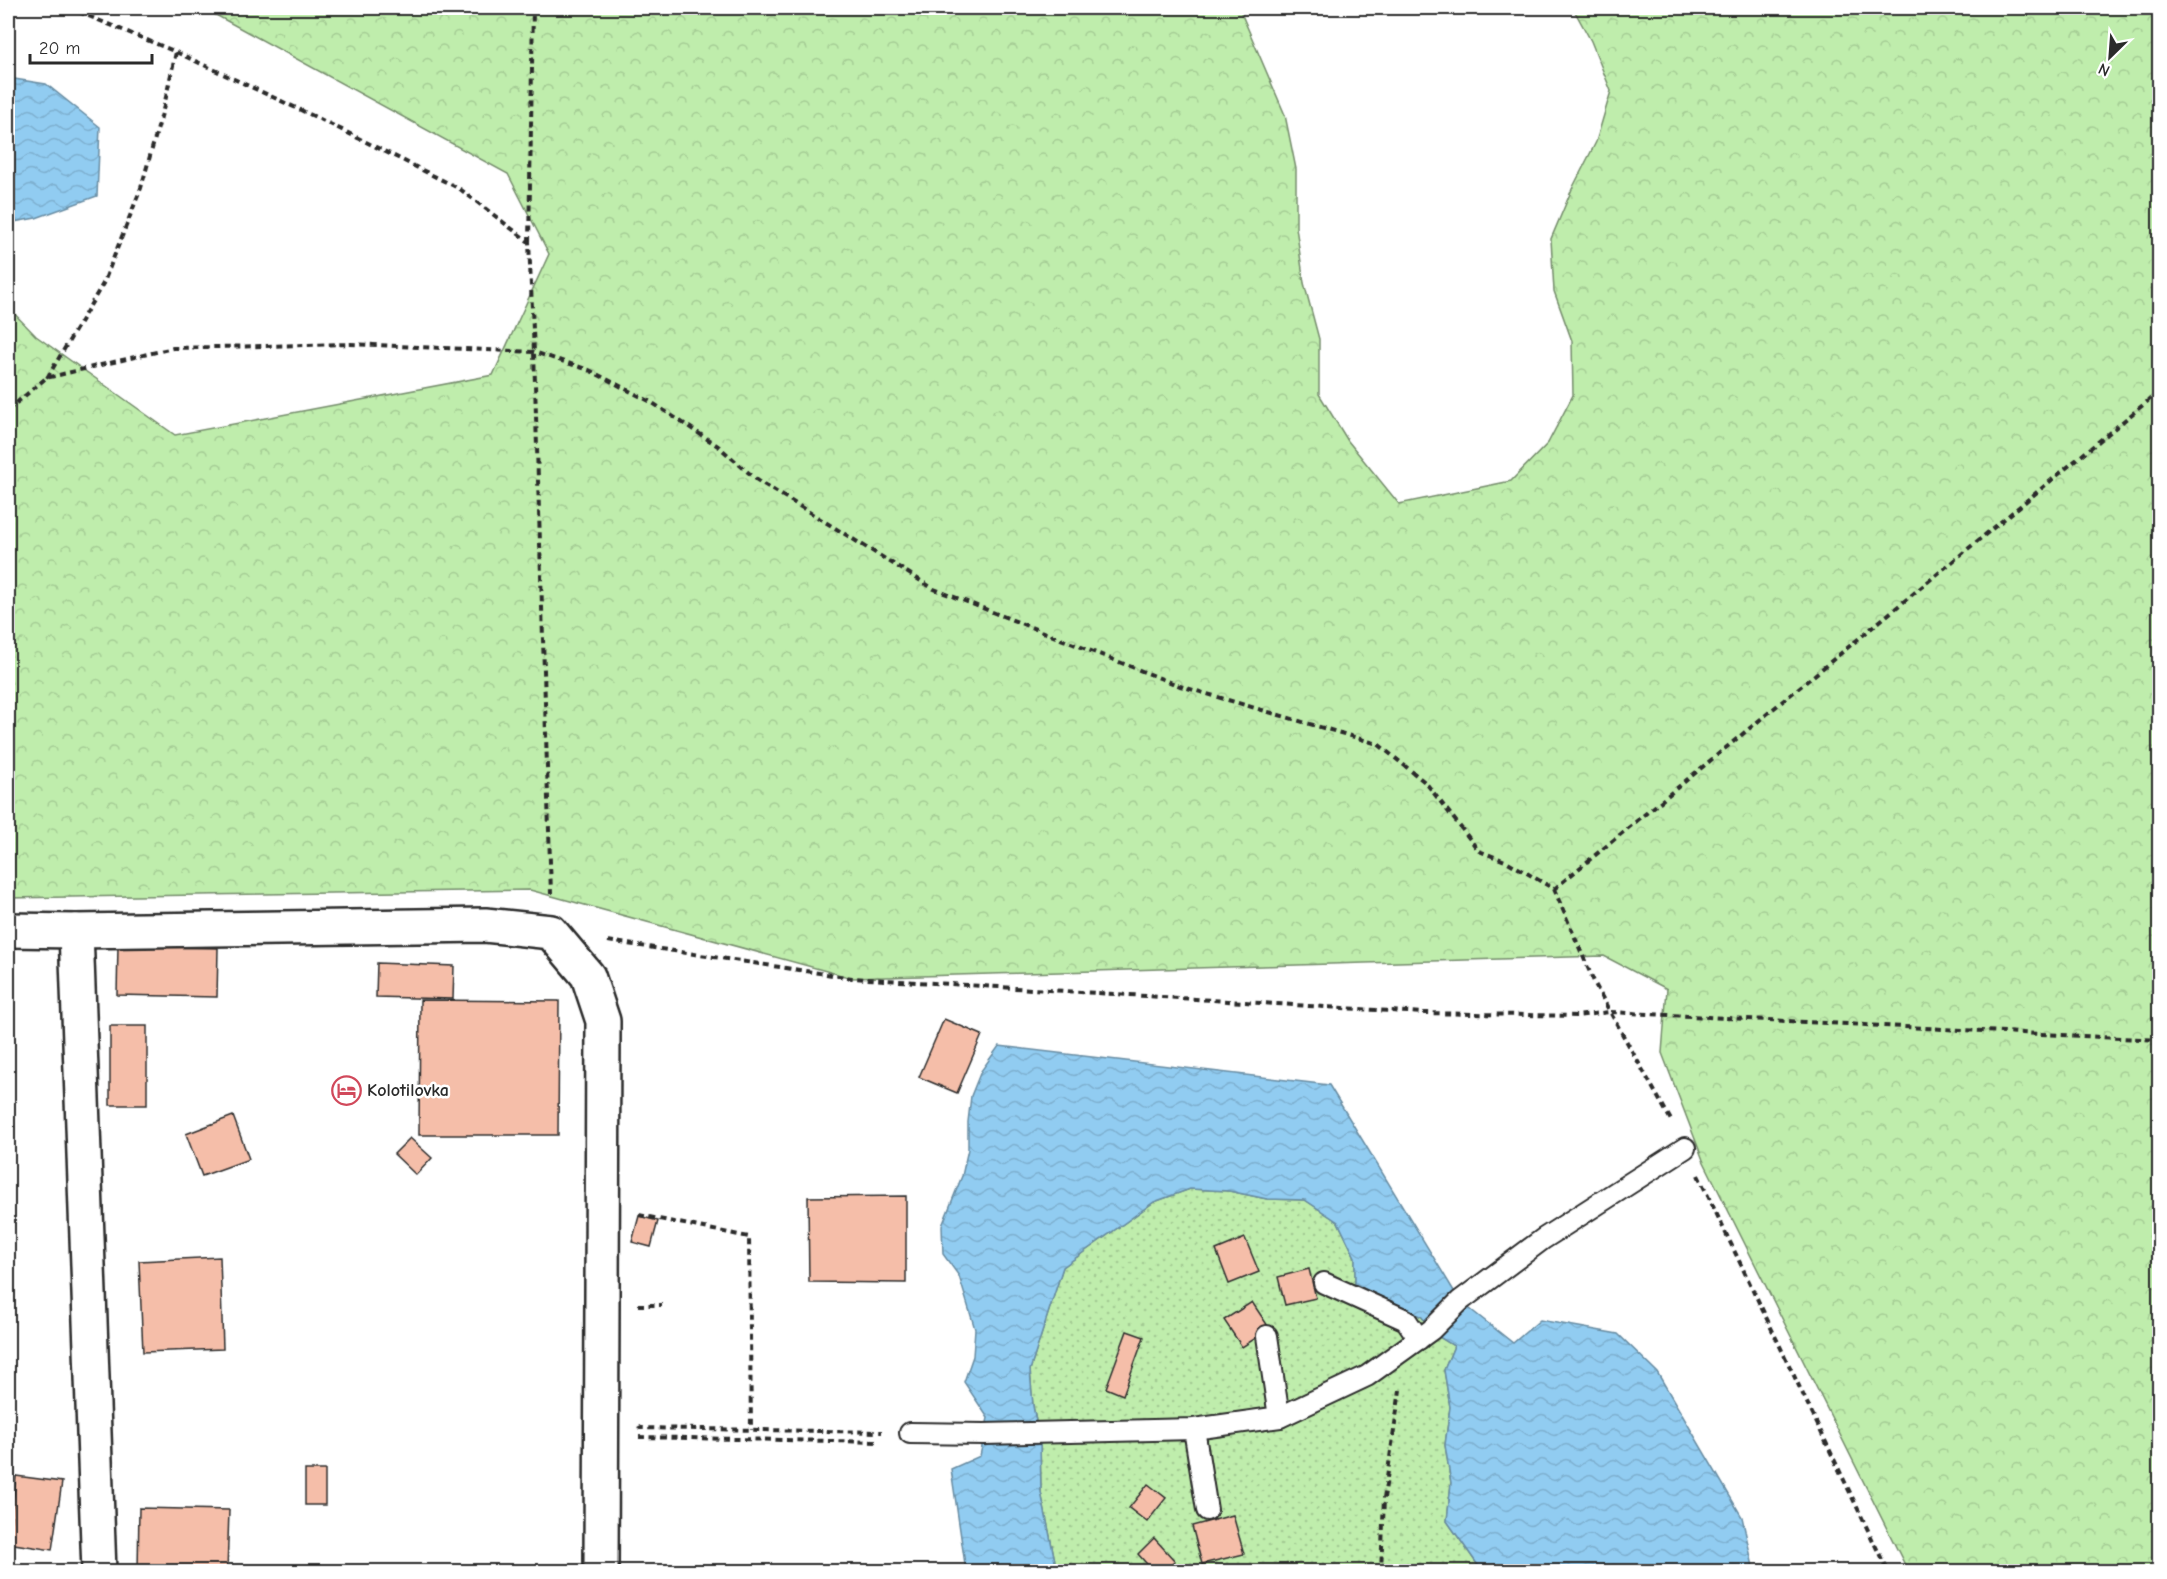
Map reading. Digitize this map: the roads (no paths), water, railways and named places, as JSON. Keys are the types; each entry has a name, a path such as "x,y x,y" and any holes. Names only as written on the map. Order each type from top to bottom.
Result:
{"street":[{"path":"8,930 485,925 551,932 588,976 603,1021 601,1572"},
{"path":"76,931 99,1572"}],"lane":[{"path":"909,1433 1194,1430 1279,1418 1367,1376 1419,1339 1460,1301 1543,1239 1685,1148"},
{"path":"1324,1282 1406,1320 1419,1339"},
{"path":"1267,1336 1279,1418"},
{"path":"1194,1430 1207,1510"}],"water":[{"path":"8,78 46,84 100,127 97,196 36,218 8,223"},
{"path":"999,1046 1329,1085 1460,1301 1431,1330 1422,1317 1355,1284 1355,1257 1338,1222 1305,1200 1267,1199 1229,1191 1190,1189 1154,1202 1063,1267 1030,1370 1033,1406 1040,1442 1041,1492 1057,1571 966,1571 951,1469 980,1456 988,1418 964,1382 973,1356 975,1329 959,1276 943,1254 942,1226 962,1176 968,1149 971,1096 981,1071"},
{"path":"1465,1305 1513,1343 1540,1320 1618,1334 1657,1372 1742,1517 1754,1571 1482,1571 1447,1521 1451,1483 1445,1445 1450,1407 1444,1370 1454,1346 1436,1335"}],"place":[{"name":"Kolotilovka","path":"346,1090"}]}
